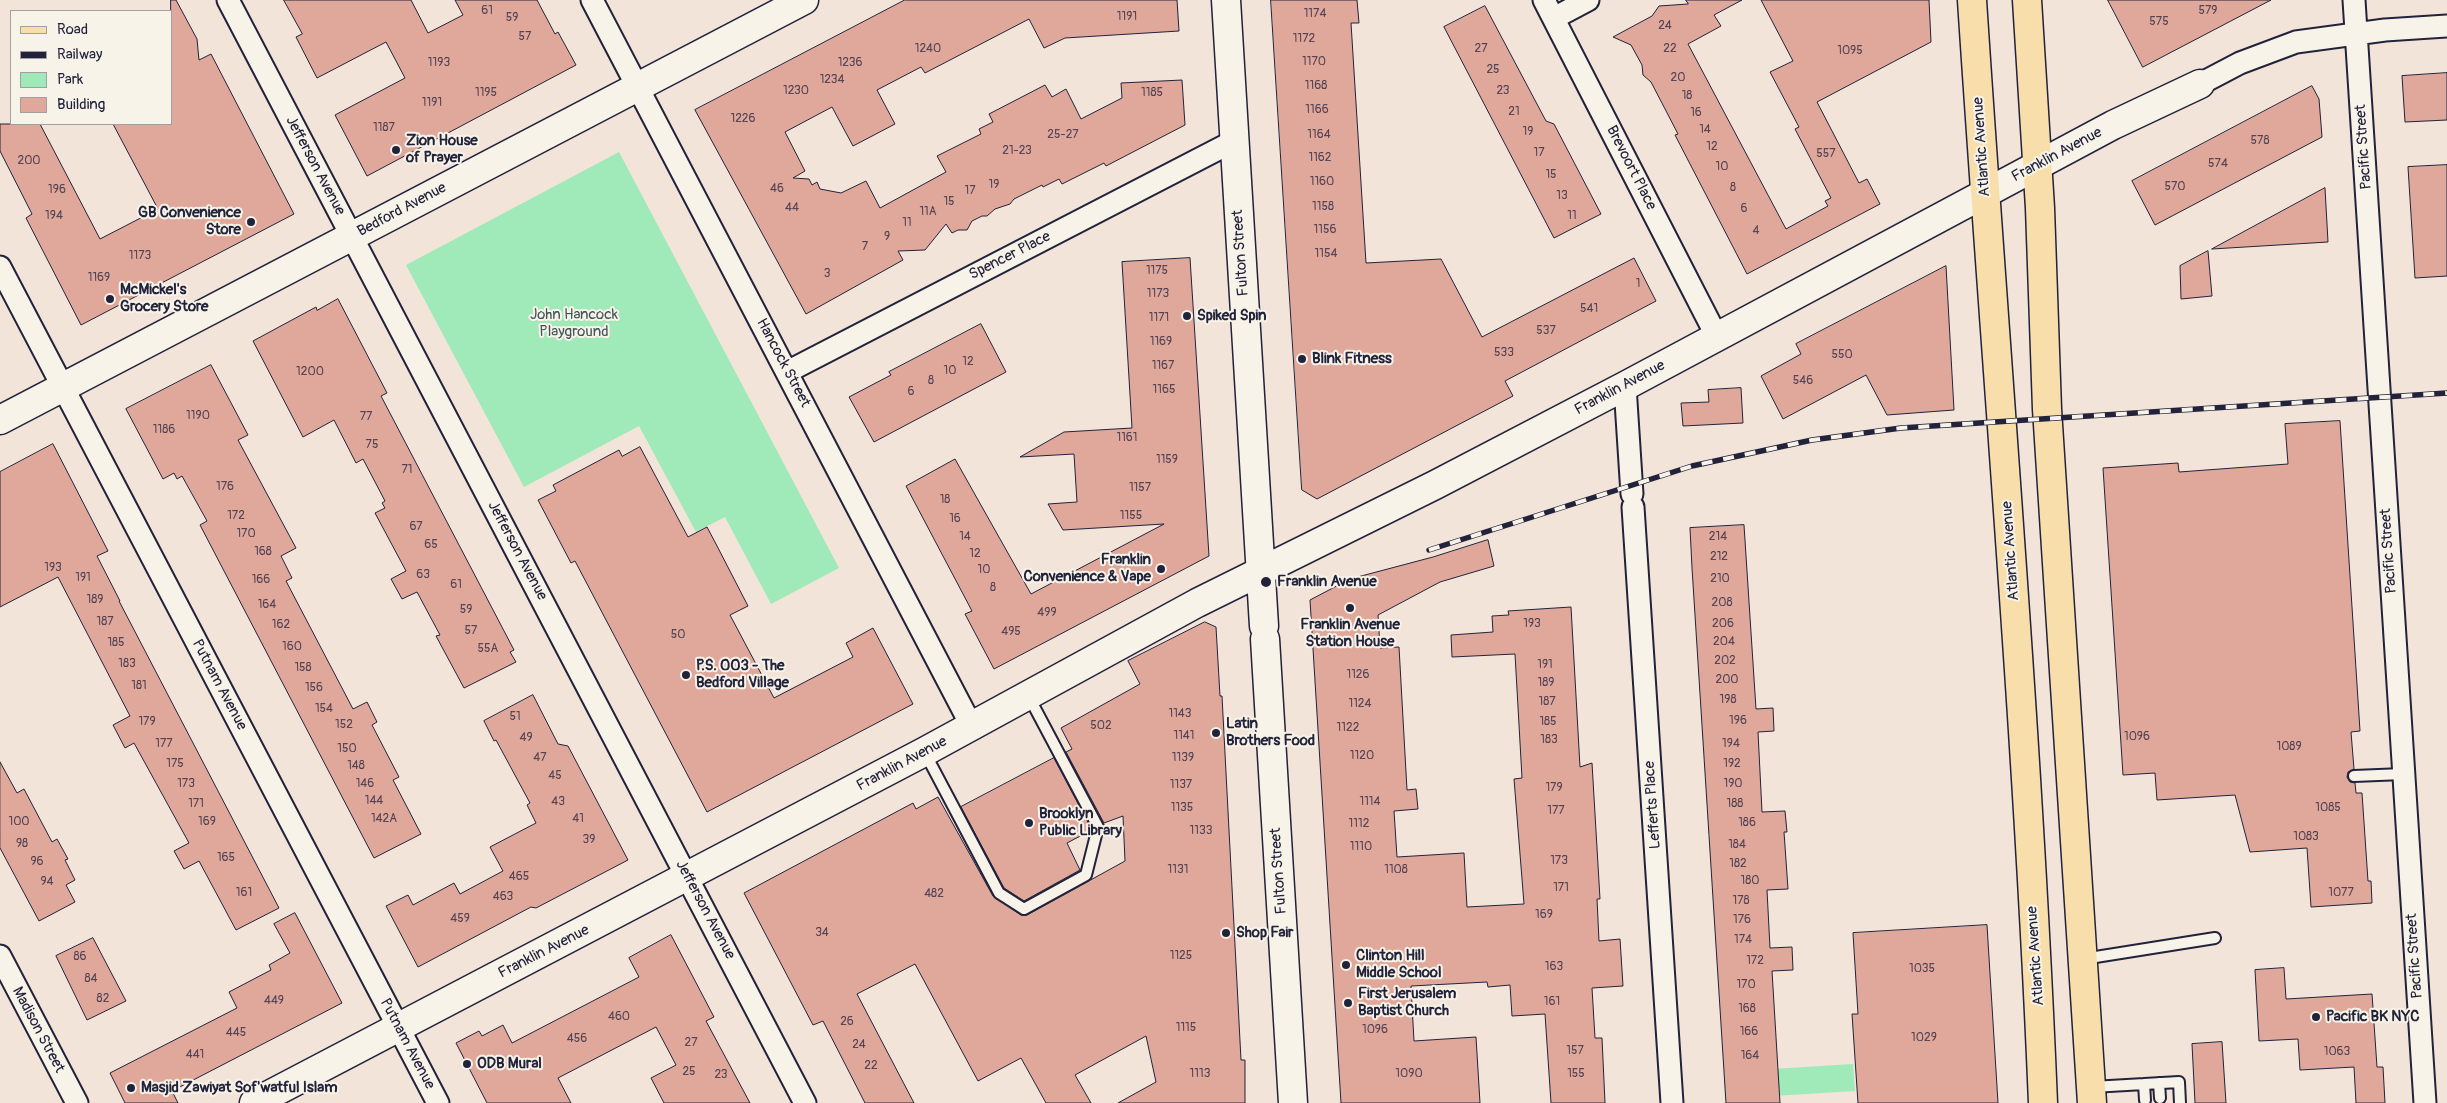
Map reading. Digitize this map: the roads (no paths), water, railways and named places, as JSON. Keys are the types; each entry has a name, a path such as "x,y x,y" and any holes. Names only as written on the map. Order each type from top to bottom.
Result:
{"main road":[{"name":"Atlantic Avenue","path":"1972,0 2004,442 2038,978 2043,1103"},
{"path":"2026,0 2037,166 2047,409 2092,1095"}],"street":[{"name":"Jefferson Avenue","path":"228,0 805,1103"},
{"name":"Hancock Street","path":"592,0 972,727"},
{"name":"Bedford Avenue","path":"0,420 804,0"},
{"name":"Fulton Street","path":"1226,0 1294,1103"},
{"path":"1549,9 1588,0"},
{"name":"Pacific Street","path":"2354,0 2424,1103"},
{"name":"Brevoort Place","path":"1549,9 1717,337"},
{"name":"Franklin Avenue","path":"254,1103 972,727 1197,603 1625,386 2154,104 2200,84 2240,62 2296,42 2356,34 2447,26"},
{"name":"Spencer Place","path":"787,372 1234,141"},
{"name":"Putnam Avenue","path":"0,267 438,1103"},
{"name":"Lefferts Place","path":"1625,386 1672,1103"},
{"name":"Madison Street","path":"0,956 76,1103"}],"lane":[{"path":"924,752 999,893 1024,908 1086,875 1098,827 1029,696"},
{"path":"2354,776 2403,774"},
{"path":"2082,959 2215,938"},
{"path":"2092,1095 2144,1084 2179,1082 2180,1103"},
{"path":"2159,1083 2160,1098"},
{"path":"2144,1084 2145,1100"}],"railway":[{"path":"1429,550 1692,466 1812,440 1901,428 2447,393"}],"place":[{"name":"Zion House of Prayer","path":"396,150"},
{"name":"GB Convenience Store","path":"251,222"},
{"name":"McMickel's Grocery Store","path":"110,299"},
{"name":"Spiked Spin","path":"1187,316"},
{"name":"Blink Fitness","path":"1302,359"},
{"name":"Franklin Convenience & Vape","path":"1161,569"},
{"name":"Franklin Avenue","path":"1266,582"},
{"name":"Franklin Avenue Station House","path":"1350,608"},
{"name":"P.S. 003 - The Bedford Village","path":"686,675"},
{"name":"Latin Brothers Food","path":"1216,733"},
{"name":"Brooklyn Public Library","path":"1029,823"},
{"name":"Shop Fair","path":"1226,933"},
{"name":"Clinton Hill Middle School","path":"1346,965"},
{"name":"First Jerusalem Baptist Church","path":"1348,1003"},
{"name":"Pacific BK NYC","path":"2316,1017"},
{"name":"ODB Mural","path":"467,1064"},
{"name":"Masjid Zawiyat Sof'watful Islam","path":"131,1088"}],"park label":[{"name":"John Hancock Playground","path":"574,324"}]}
